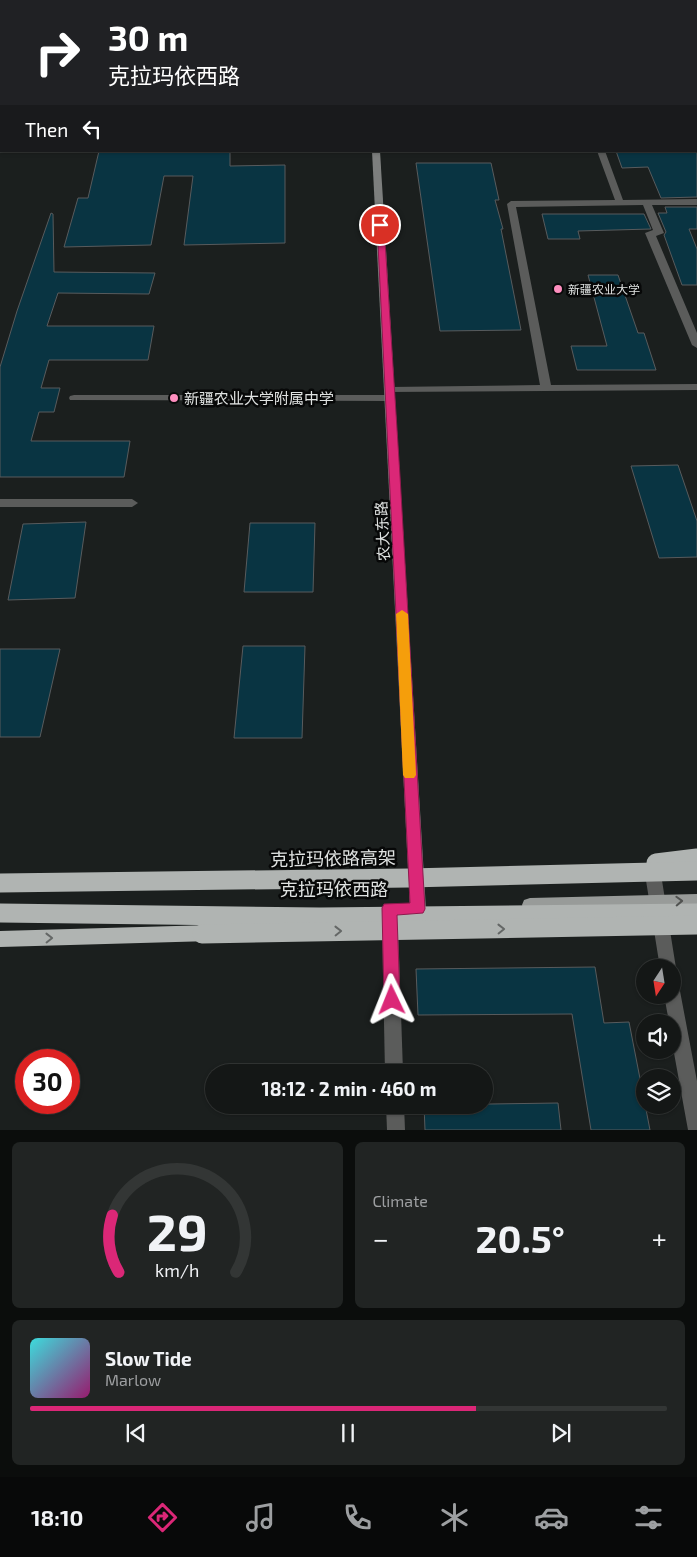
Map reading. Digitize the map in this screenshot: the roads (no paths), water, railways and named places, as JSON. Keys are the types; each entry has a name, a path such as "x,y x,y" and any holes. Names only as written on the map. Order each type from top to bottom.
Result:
{"highway":[{"path":"574,873 697,858"},
{"name":"克拉玛依路高架","path":"0,883 409,878 697,871"},
{"path":"0,913 320,917 697,913"},
{"path":"202,934 320,917"},
{"path":"0,939 697,925"}],"main road":[{"name":"农大东路","path":"376,152 414,872 418,909"},
{"name":"克拉玛依西路","path":"0,875 414,872 697,866"},
{"name":"克拉玛依西路","path":"0,908 418,909 697,900"}],"street":[{"path":"601,152 620,203"},
{"path":"646,202 658,233 650,233 697,345"},
{"path":"546,388 511,204 697,202"},
{"path":"74,398 390,394 546,388 697,387"},
{"path":"0,503 132,503"},
{"path":"652,868 666,959"},
{"path":"390,908 394,1064"},
{"path":"674,1004 697,1130"},
{"path":"395,1114 396,1130"}],"place":[{"name":"新疆农业大学","path":"558,289"},
{"name":"新疆农业大学附属中学","path":"174,398"}]}
